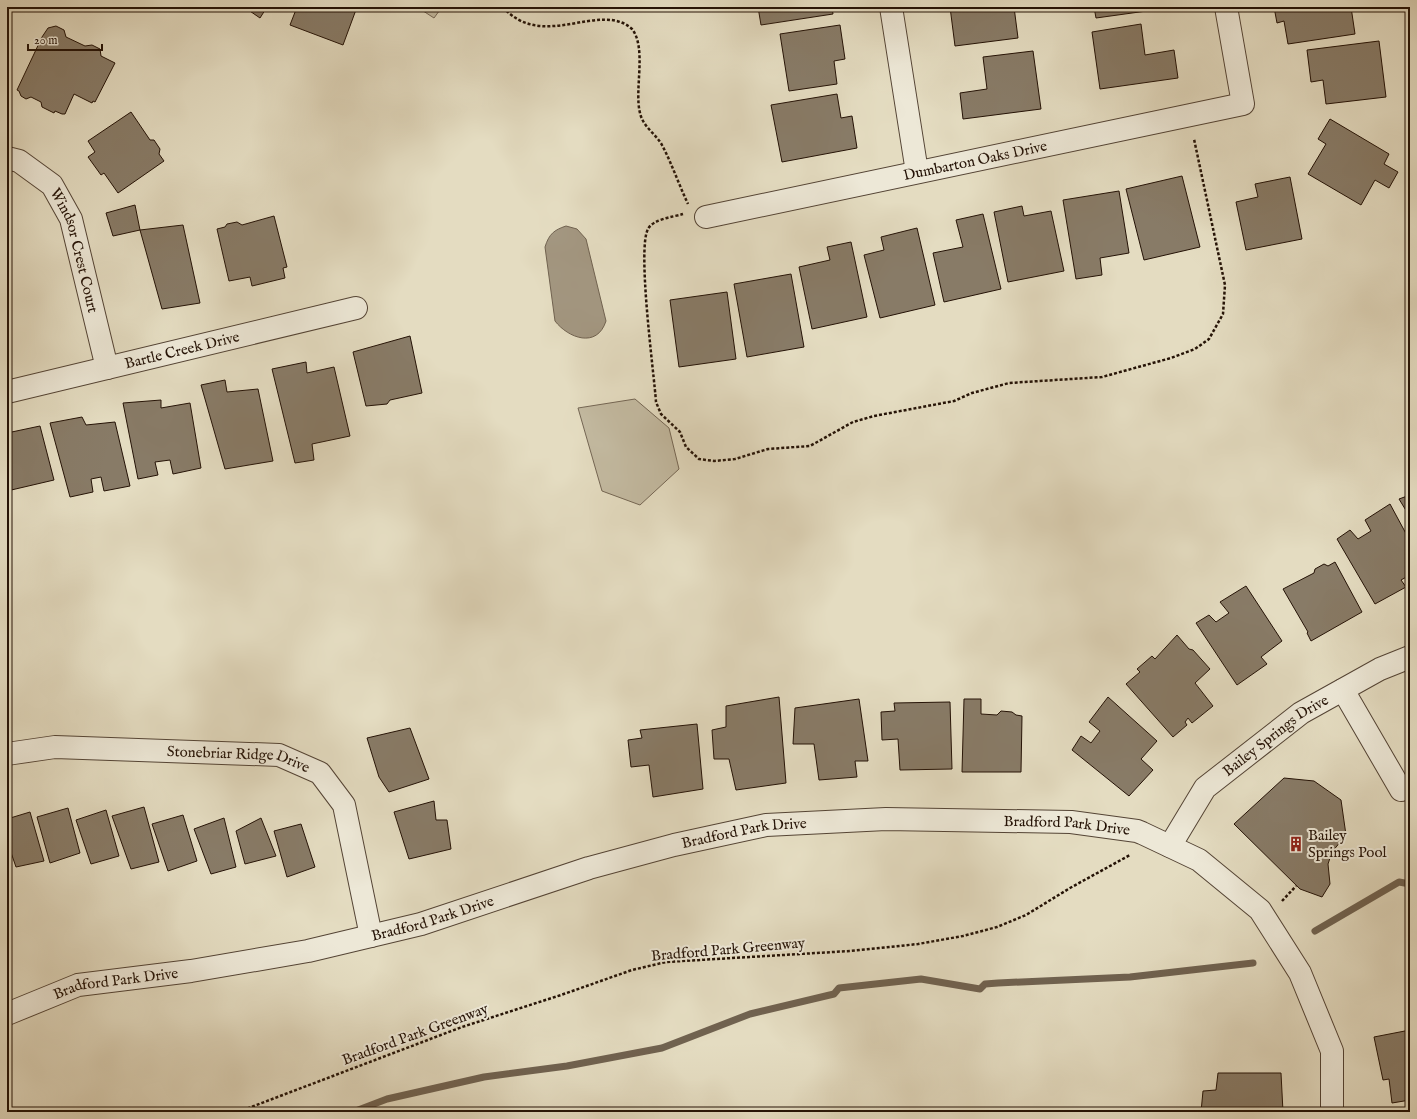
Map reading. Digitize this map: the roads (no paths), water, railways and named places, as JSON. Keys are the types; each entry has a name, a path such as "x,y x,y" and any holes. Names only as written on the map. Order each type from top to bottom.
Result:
{"street":[{"path":"891,7 917,172"},
{"name":"Dumbarton Oaks Drive","path":"699,214 917,172 1243,104 1226,7"},
{"name":"Windsor Crest Court","path":"7,158 19,161 52,185 71,218 107,368"},
{"name":"Bartle Creek Drive","path":"7,392 356,308"},
{"name":"Bailey Springs Drive","path":"1170,846 1205,788 1301,713 1380,669 1410,657"},
{"path":"1343,690 1401,790"},
{"name":"Stonebriar Ridge Drive","path":"7,754 55,747 279,755 320,773 344,805 371,936"},
{"name":"Bradford Park Drive","path":"7,1014 78,985 191,971 308,951 421,924 589,868 674,845 766,825 869,819 1071,822 1142,833 1170,846 1199,860 1260,910 1300,973 1332,1051 1332,1112"}],"waterway":[{"path":"1315,931 1399,882 1410,884"},
{"path":"353,1112 387,1099 484,1077 567,1066 662,1048 750,1014 834,994 839,988 921,979 980,989 985,984 1130,977 1253,963"}],"place":[{"name":"Bailey Springs Pool","path":"1296,844"}]}
